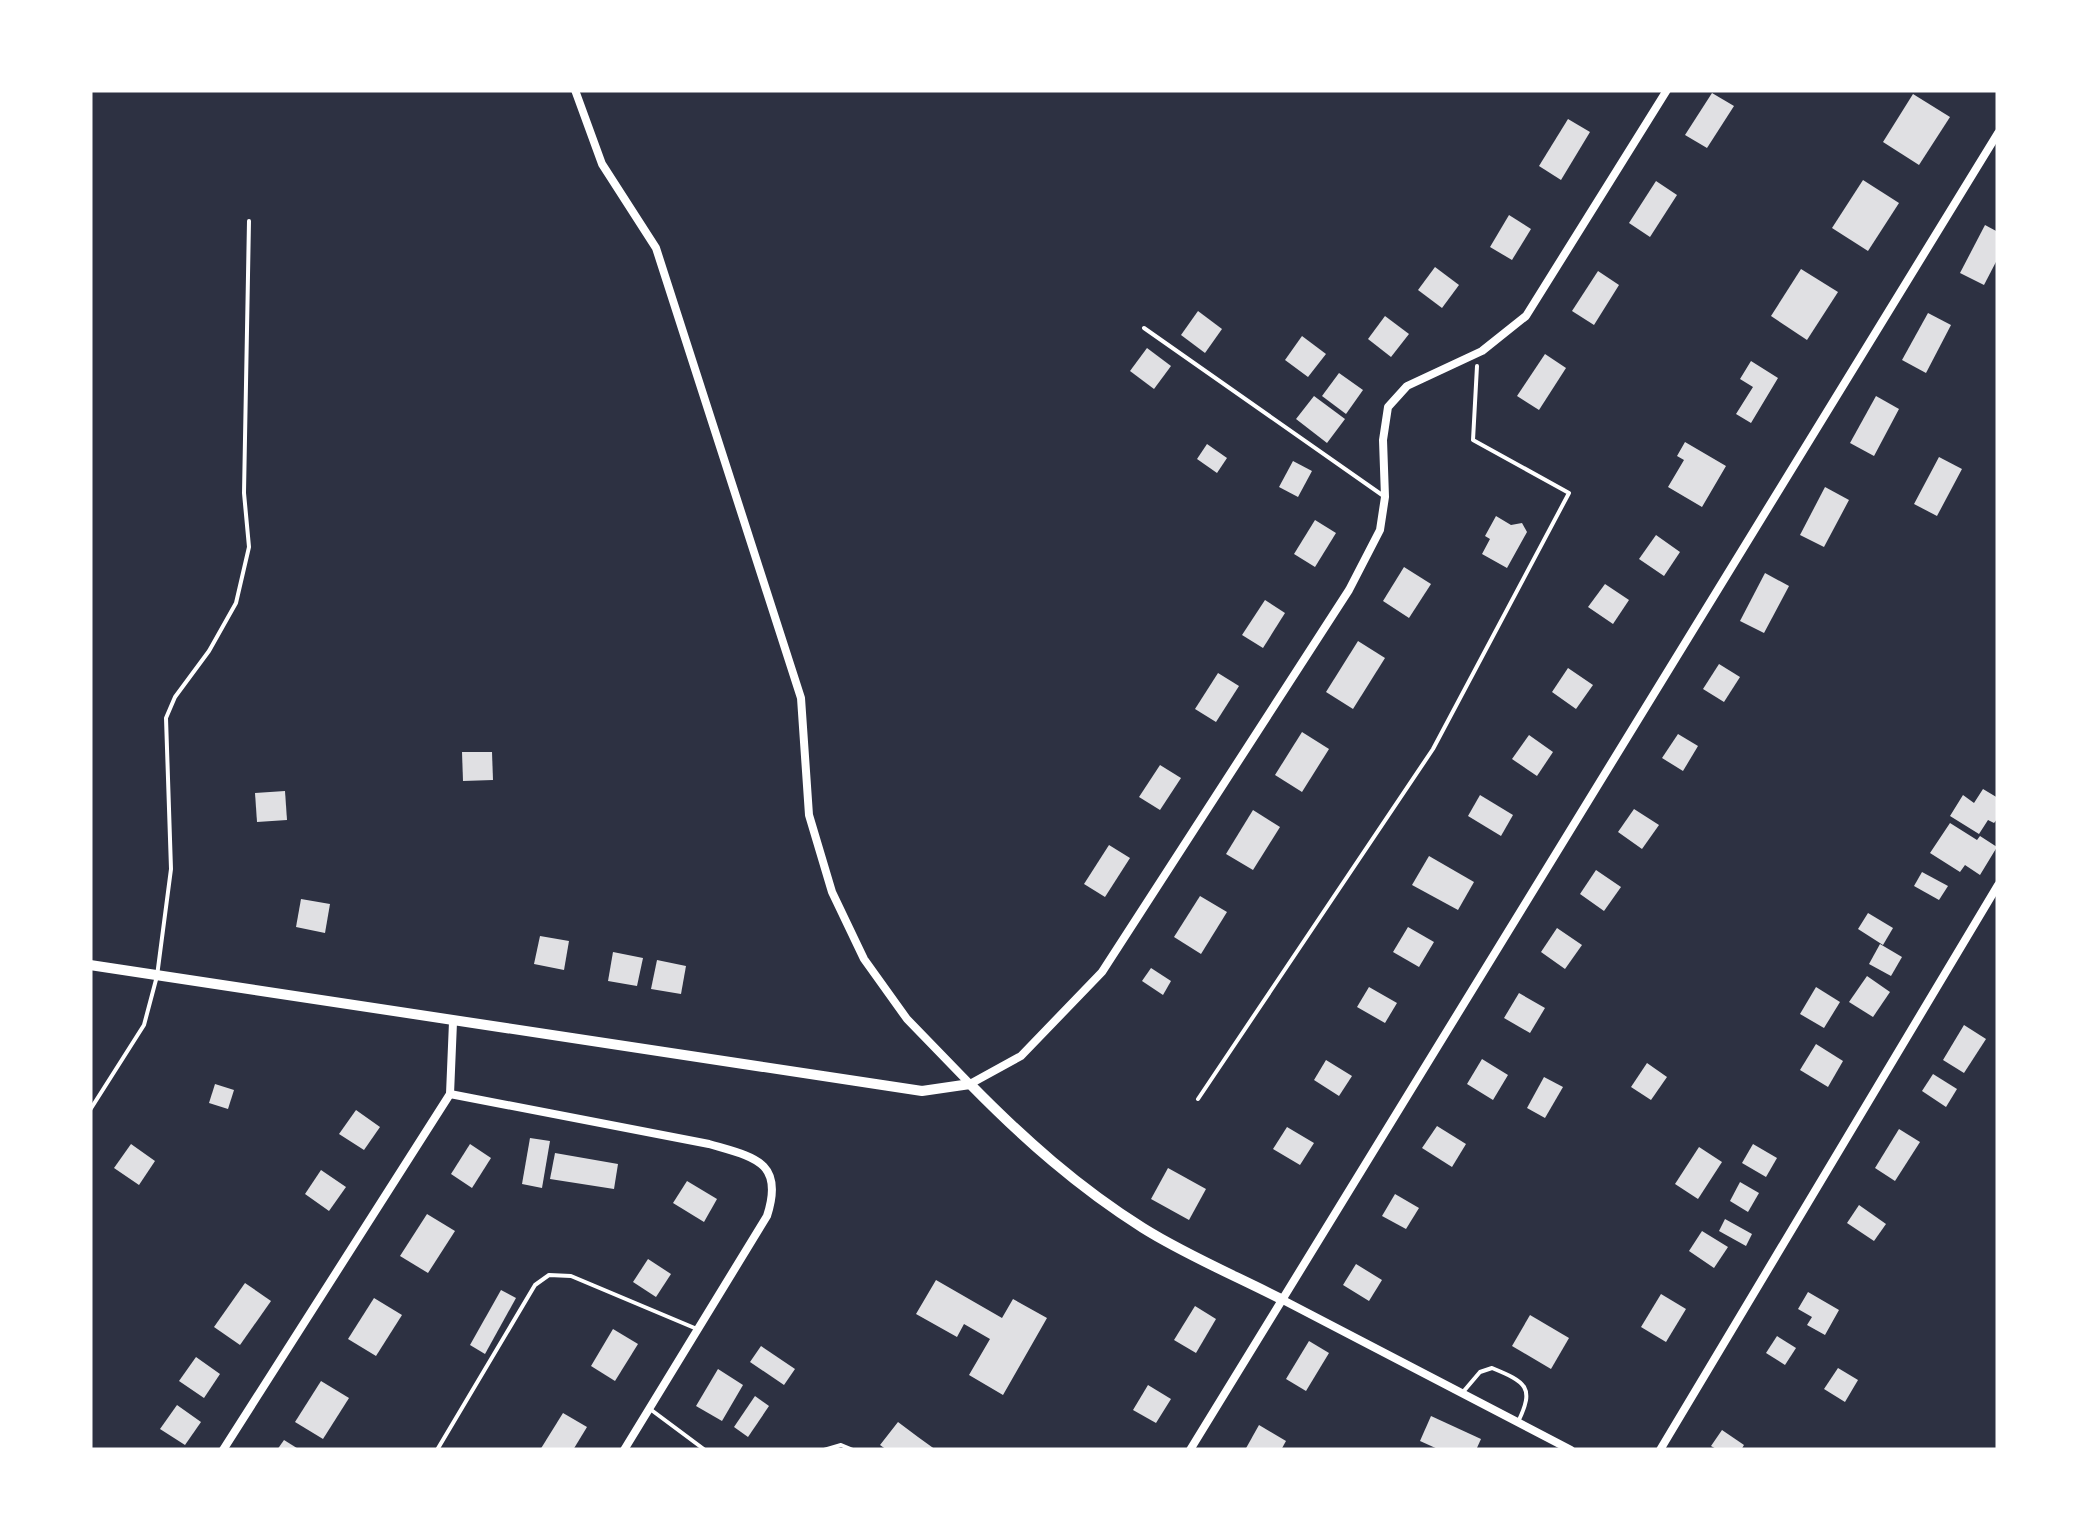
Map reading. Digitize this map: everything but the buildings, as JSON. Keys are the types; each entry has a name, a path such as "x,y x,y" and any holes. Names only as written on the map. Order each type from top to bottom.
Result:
{"street":[{"path":"575,90 602,164 656,248 800,698 809,815 832,892 864,959 907,1019 1032,1147 1145,1230 1571,1450"},
{"path":"90,965 922,1091 970,1084 1022,1056 1102,972 1348,590 1380,530 1385,498 1382,440 1388,408 1407,386 1477,353 1526,316 1667,90"},
{"path":"1190,1450 1998,132"},
{"path":"1660,1450 1998,885"},
{"path":"223,1450 450,1094 453,1022"},
{"path":"450,1094 709,1144 750,1156 768,1171 774,1193 768,1216 624,1450"}],"lane":[{"path":"90,1110 144,1025 157,976 171,868 166,718 175,697 209,652 236,603 249,547 244,492 249,221"},
{"path":"1144,328 1385,498"},
{"path":"437,1450 535,1285 549,1275 571,1276 697,1329"},
{"path":"1462,1393 1480,1372 1492,1368 1516,1378 1527,1391 1528,1402 1518,1422"},
{"path":"650,1409 705,1450"}],"path":[{"path":"1198,1099 1433,750 1569,493 1473,440 1477,353"},
{"path":"824,1450 841,1445 852,1450"}]}
